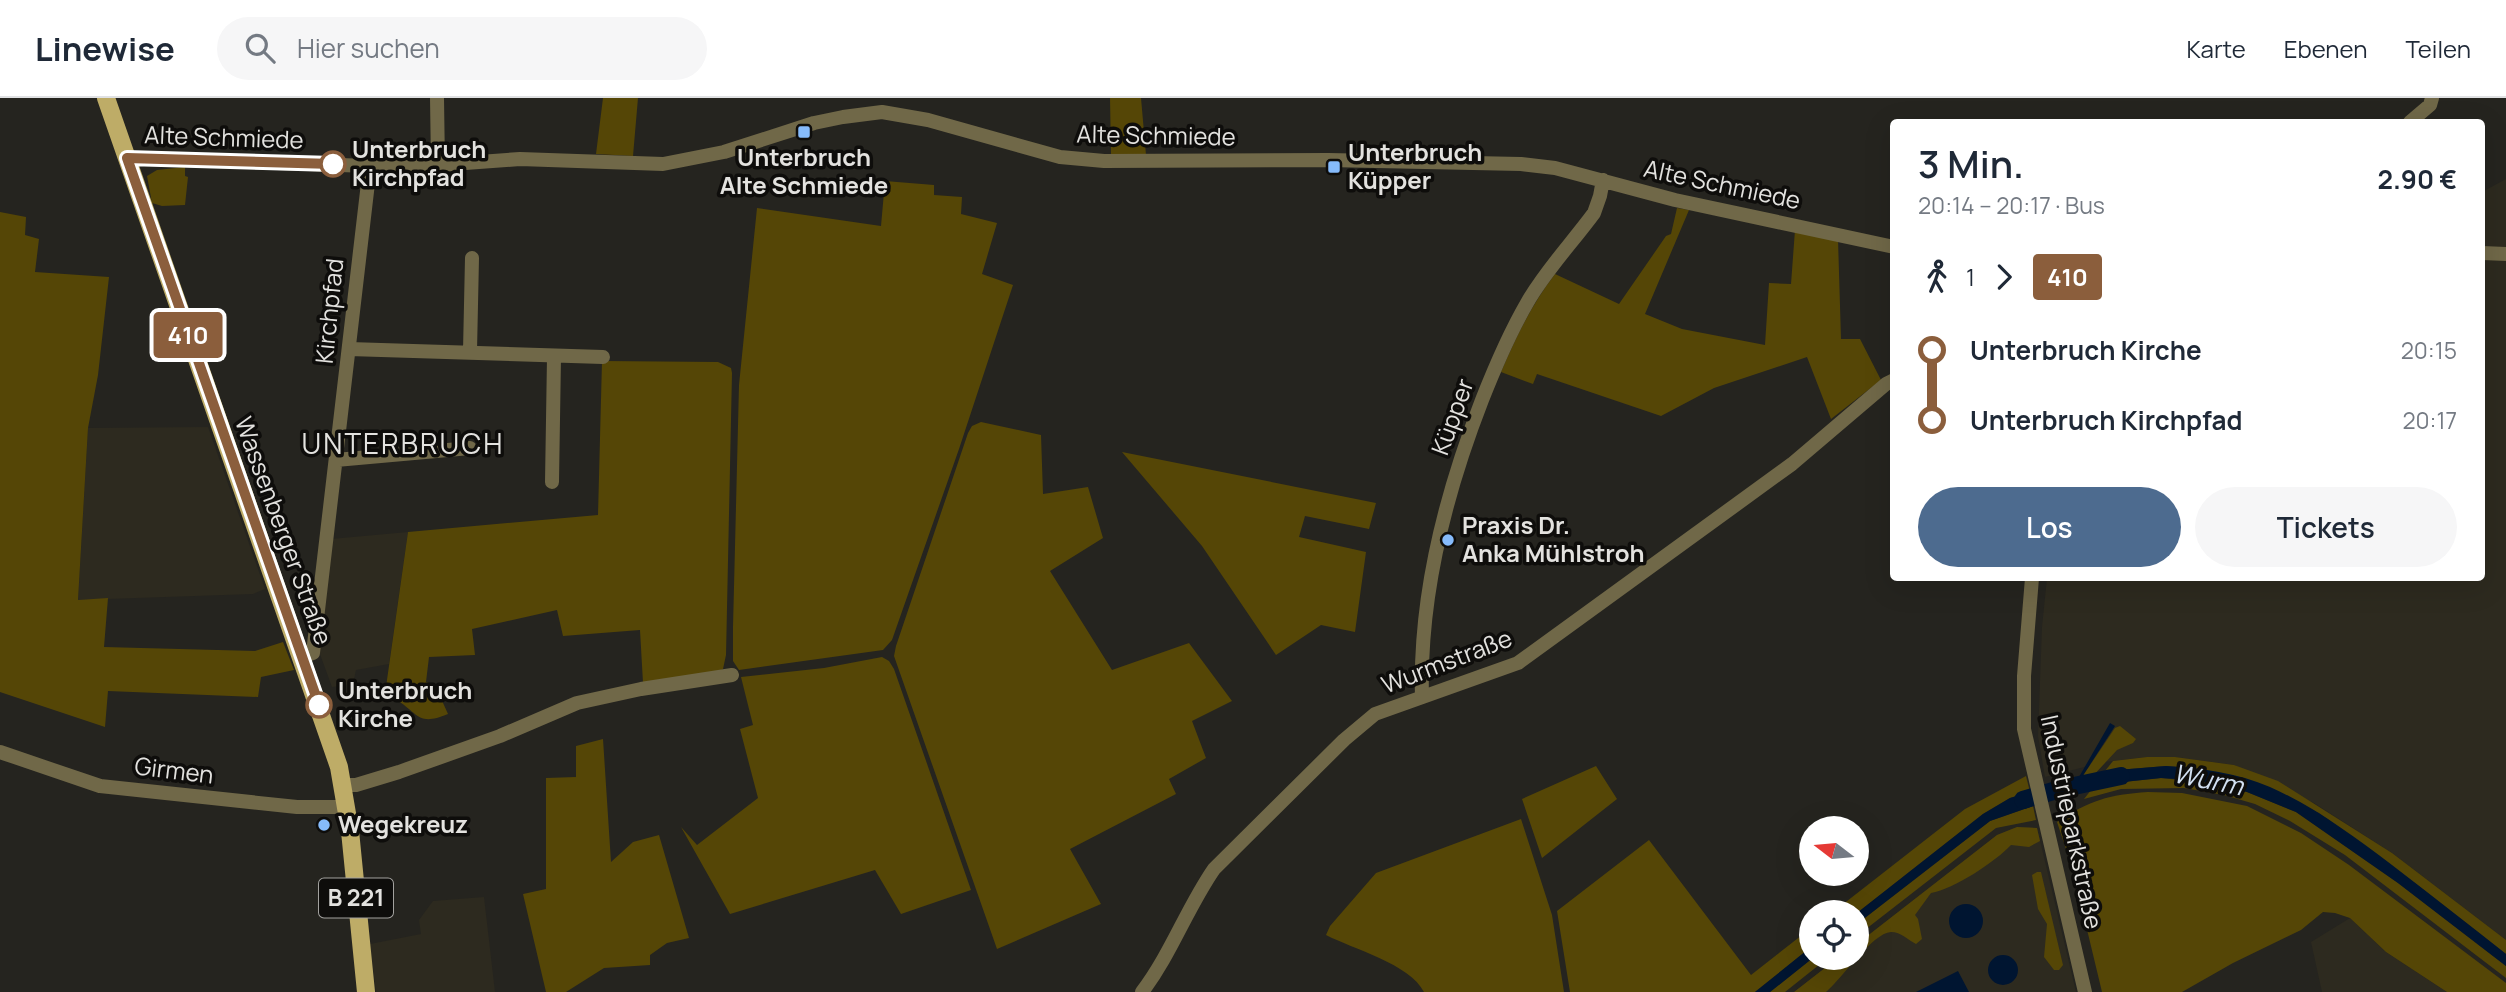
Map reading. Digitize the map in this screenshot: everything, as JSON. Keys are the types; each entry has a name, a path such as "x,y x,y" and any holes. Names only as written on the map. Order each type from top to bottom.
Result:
{"main road":[{"name":"Wassenberger Straße","path":"106,98 302,657 344,785 366,992"}],"street":[{"path":"437,98 438,165"},
{"path":"2417,119 2430,105 2432,98"},
{"name":"Alte Schmiede","path":"127,158 370,166 438,165 520,159 663,164 724,152 814,123 882,112 928,120 1060,157 1082,159 1521,164 1555,168 1675,200 1890,246"},
{"name":"Kirchpfad","path":"302,657 313,653 370,166"},
{"name":"Küpper","path":"1422,697 1424,615 1444,515 1467,439 1502,351 1528,300 1594,213 1601,196 1603,180"},
{"path":"2485,253 2506,254"},
{"path":"470,351 472,258"},
{"path":"349,349 603,357"},
{"path":"552,482 554,356"},
{"name":"Wurmstraße","path":"1142,992 1165,959 1200,889 1230,851 1344,740 1375,714 1518,663 1792,464 1890,382"},
{"path":"336,460 470,448"},
{"name":"Industrieparkstraße","path":"2032,581 2023,708 2024,729 2085,992"},
{"path":"344,785 356,785 399,772 500,736 577,703 641,689 732,675"},
{"name":"Girmen","path":"0,751 100,786 297,807 338,807 347,804"}],"shaded area":[{"path":"603,98 638,98 633,156 596,154"},
{"path":"1110,98 1141,98 1146,155 1111,154"},
{"path":"185,167 185,176 188,177 185,205 162,206 152,203 147,176 157,170"},
{"path":"2506,179 2506,940 2392,853 2314,803 2234,765 2175,757 2147,757 2104,762 2045,777 2038,736 2042,627 2047,581 2485,581 2485,190"},
{"path":"885,181 934,185 934,195 962,197 961,214 997,223 982,274 1013,285 892,640 883,650 739,670 733,661 733,627 739,385 757,208 881,226"},
{"path":"1677,208 1689,210 1645,314 1682,329 1765,345 1769,283 1791,284 1795,230 1838,239 1841,339 1860,339 1881,380 1831,419 1807,357 1714,388 1661,416 1537,374 1533,384 1501,372 1525,321 1555,274 1619,304 1666,236 1671,234"},
{"path":"0,212 26,217 25,235 39,239 35,272 109,277 98,375 88,428 78,600 108,598 104,647 255,651 283,642 294,670 261,677 258,697 108,691 105,727 0,692"},
{"path":"602,361 718,362 731,368 726,655 723,669 716,673 643,683 640,630 563,636 557,610 472,629 475,655 429,657 426,682 435,685 448,714 424,719 395,699 384,701 408,532 598,515"},
{"path":"981,422 1041,435 1043,494 1088,487 1103,538 1050,571 1112,670 1189,643 1232,701 1192,721 1206,758 1169,779 1176,794 1070,849 1101,904 997,949 894,656 968,433 972,426"},
{"path":"208,427 265,589 253,594 78,600 88,428"},
{"path":"1122,452 1376,503 1369,529 1305,516 1299,537 1366,552 1355,632 1321,625 1276,655 1202,546"},
{"path":"408,532 389,664 356,670 353,684 332,687 317,646 331,539"},
{"path":"882,657 889,661 894,669 971,890 901,914 875,870 730,914 681,827 697,845 758,798 740,729 753,725 741,677 824,668"},
{"path":"2120,726 2136,739 2117,750 2092,777 2082,777 2115,728"},
{"path":"603,739 611,862 633,842 659,835 689,938 667,943 650,955 650,965 604,968 566,992 546,992 523,894 546,889 546,778 576,777 576,746"},
{"path":"2175,757 2234,765 2278,781 2392,853 2506,940 2506,954 2319,813 2234,776 2194,768 2166,766 2105,771 2113,761"},
{"path":"1596,766 1617,799 1542,858 1522,799"},
{"path":"2026,776 2030,792 2010,798 1983,814 1869,904 1869,900 1848,900 1869,886 1965,809"},
{"path":"2161,778 2219,784 2296,812 2398,883 2506,966 2506,978 2345,855 2290,821 2255,804 2184,788 2121,789 2084,799 2095,785"},
{"path":"2148,792 2182,793 2247,806 2301,833 2349,865 2506,983 2506,992 2447,992 2386,952 2350,918 2323,912 2301,930 2233,963 2182,992 2102,992 2072,867 2057,822 2100,800"},
{"path":"2033,806 2036,820 1996,828 1869,927 1869,915 1990,821"},
{"path":"1521,819 1552,915 1564,992 1424,992 1407,973 1394,965 1326,935 1330,926 1376,873"},
{"path":"2017,827 2037,828 2076,992 1794,992 1822,970 1869,970 1869,935 1997,835"},
{"path":"2017,827 2037,828 2040,841 2029,847 2011,845 1974,874 1931,893 1915,915 1922,939 1916,944 1898,933 1891,932 1883,934 1869,945 1869,935 1997,835"},
{"path":"1649,840 1751,975 1799,937 1799,957 1755,992 1570,992 1557,911"},
{"path":"2041,872 2063,965 2059,970 2054,970 2044,957 2047,924 2038,909 2032,875"},
{"path":"484,897 495,992 376,992 370,944 421,934 419,920 433,901"},
{"path":"2350,918 2386,952 2447,992 2322,992 2311,942"},
{"path":"1799,969 1813,970 1785,992 1770,992"},
{"path":"1822,970 1846,970 1826,992 1794,992"}],"water":[{"path":"2110,723 2115,726 2082,777 2092,777 2084,790 2050,800 2047,786 2076,781"},
{"path":"2166,766 2245,778 2303,804 2377,854 2506,954 2506,966 2398,883 2296,812 2247,792 2194,780 2161,778 2095,785 2105,771"},
{"path":"2030,792 2033,806 1990,821 1869,915 1869,904 1983,814 2010,798"},
{"path":"1966,904 1978,909 1983,921 1978,933 1966,938 1954,933 1949,921 1954,909"},
{"path":"2003,955 2014,959 2018,970 2014,981 2003,985 1992,981 1988,970 1992,959"},
{"path":"1799,957 1799,969 1770,992 1755,992"},
{"path":"1958,971 1969,992 1916,992"}],"waterway":[{"name":"Wurm","path":"2023,800 2121,776"}],"bus line":[{"name":"410","path":"319,705 127,158 333,164"}],"place":[{"name":"Unterbruch Alte Schmiede","path":"804,132"},
{"name":"Unterbruch Kirchpfad","path":"333,164"},
{"name":"Unterbruch Küpper","path":"1334,167"},
{"name":"Praxis Dr. Anka Mühlstroh","path":"1448,540"},
{"name":"Unterbruch Kirche","path":"319,705"},
{"name":"Wegekreuz","path":"324,825"}],"district":[{"name":"UNTERBRUCH","path":"403,444"}]}
